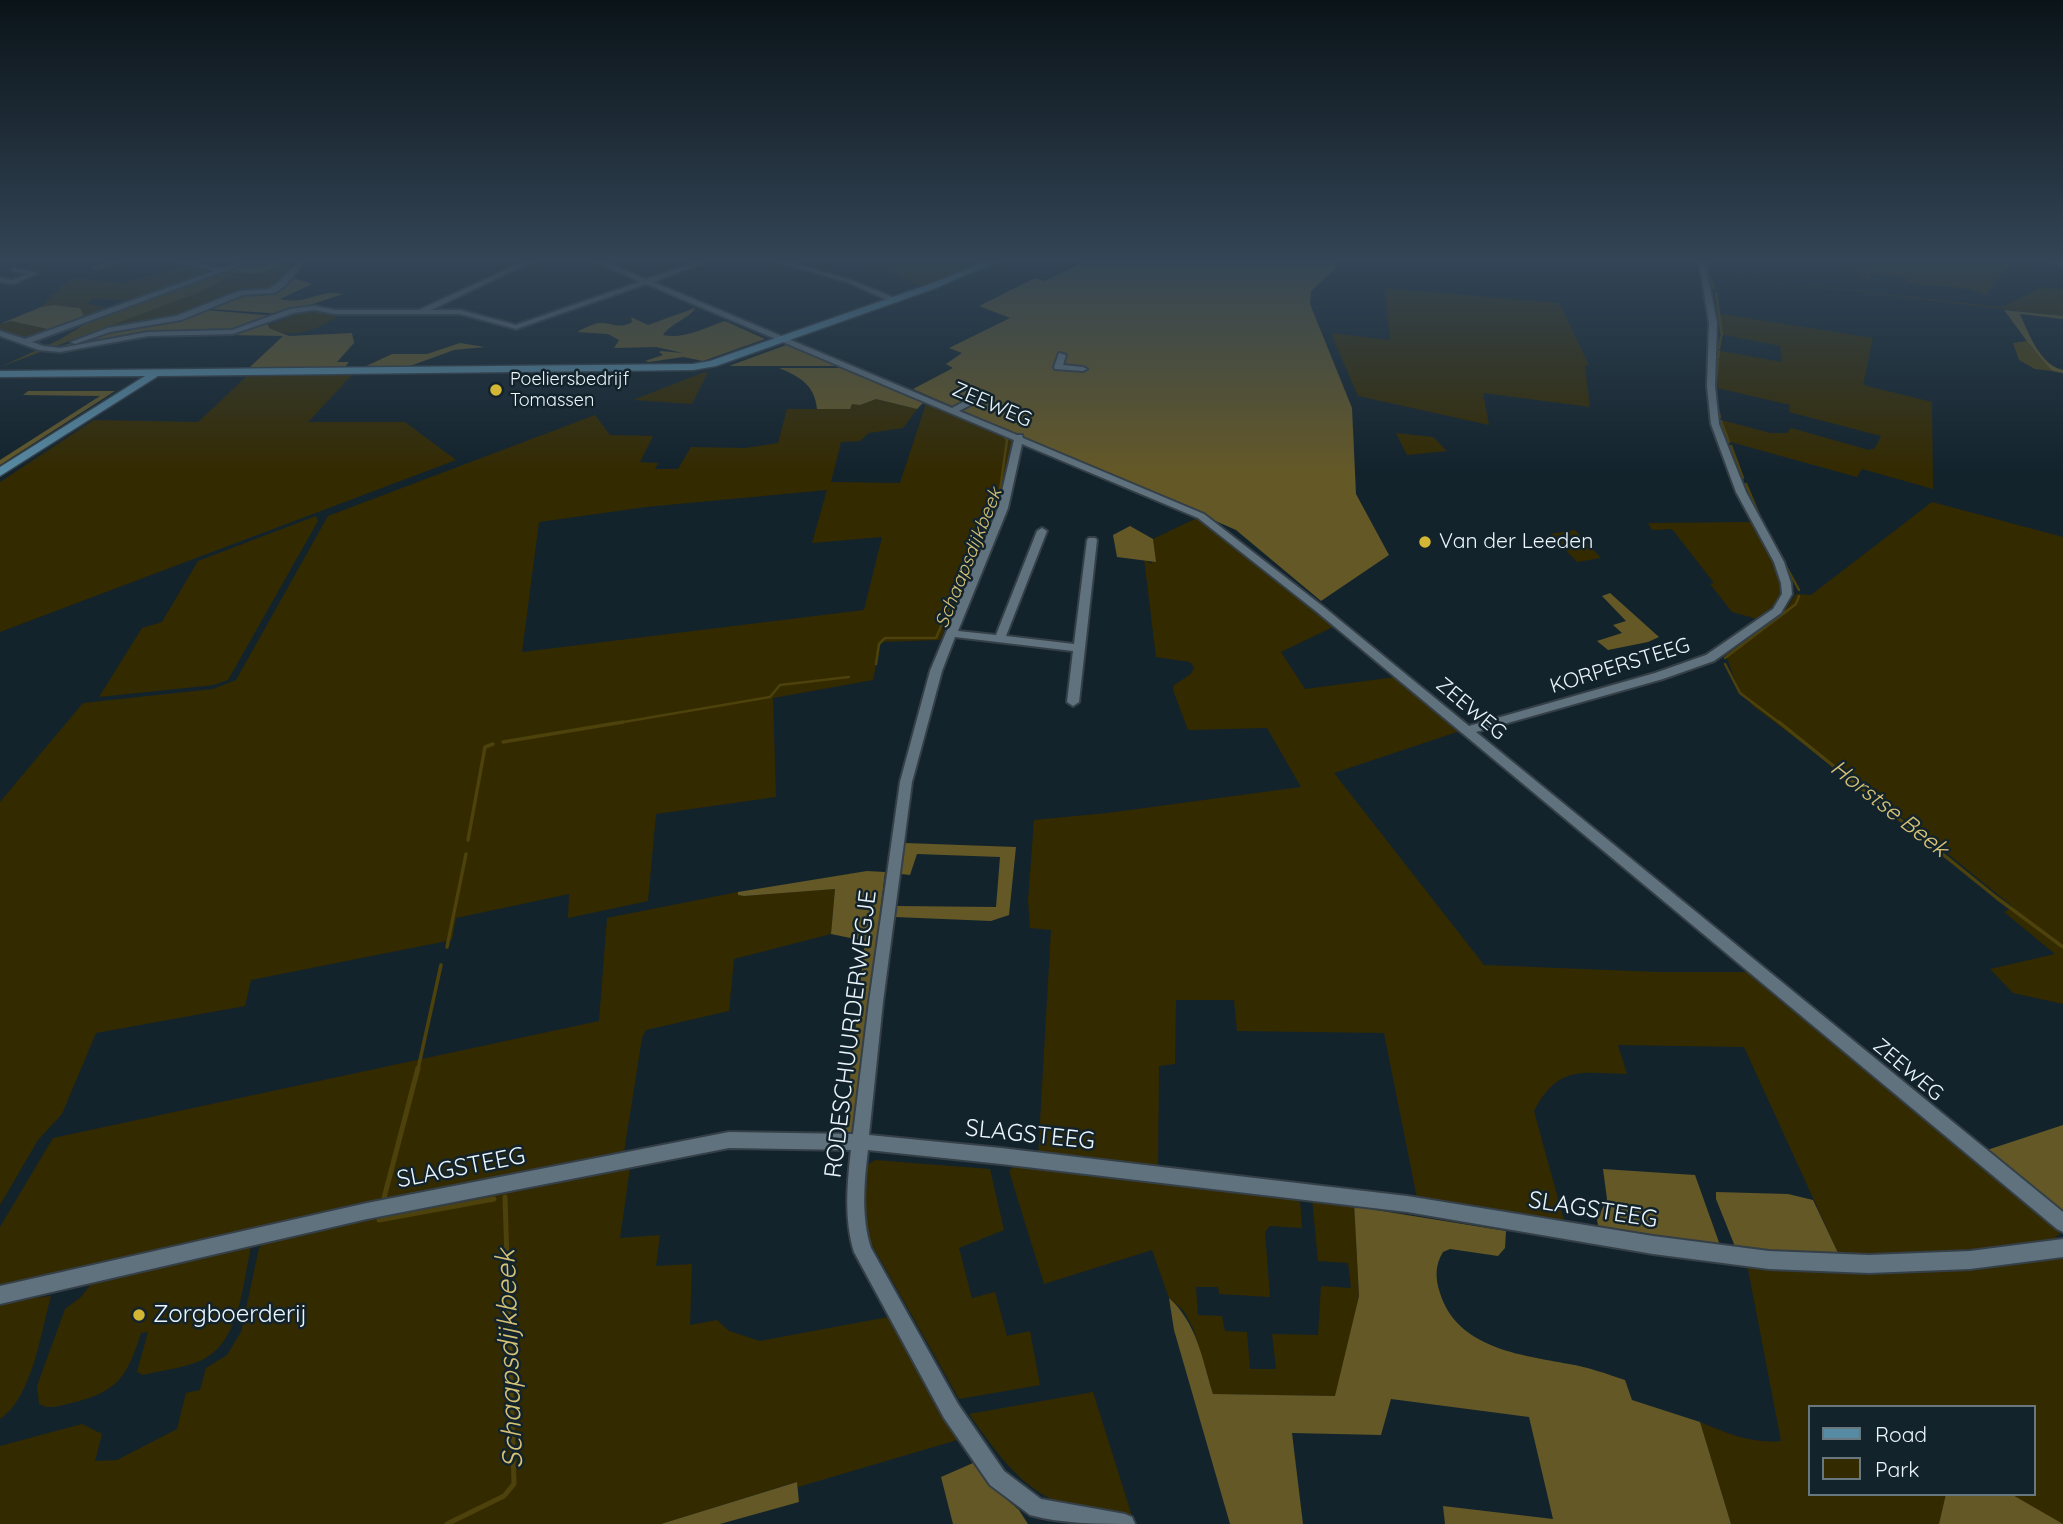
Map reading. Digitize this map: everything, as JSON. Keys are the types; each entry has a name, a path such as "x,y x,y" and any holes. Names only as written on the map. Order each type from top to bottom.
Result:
{"main road":[{"path":"0,374 693,367 804,332"},
{"path":"0,472 142,379 155,374"}],"street":[{"path":"24,342 51,332"},
{"path":"57,350 99,332"},
{"path":"0,333 45,349 57,350 148,334 228,332"},
{"path":"769,332 785,339"},
{"name":"KORPERSTEEG","path":"1468,730 1659,676 1710,658 1777,611 1787,594 1784,572 1750,511 1715,424 1711,396 1713,332"},
{"name":"ZEEWEG","path":"785,339 1202,516 1227,533 2063,1223"},
{"path":"1062,355 1058,367 1083,369"},
{"path":"956,410 981,396"},
{"name":"RODESCHUURDERWEGJE","path":"1019,437 1003,508 950,633 921,723 906,782 876,1002 855,1209 857,1231 863,1252 951,1411 982,1461 997,1478 1037,1508 1125,1524"},
{"path":"1000,638 1042,531"},
{"path":"1073,702 1091,540"},
{"path":"950,633 1078,648"},
{"name":"SLAGSTEEG","path":"0,1295 367,1211 729,1140 862,1142 1408,1204 1653,1245 1769,1260 1869,1264 1970,1260 2063,1248"}],"green space":[{"path":"4,332 46,332 27,339"},
{"path":"1389,332 1573,332 1589,365 1585,366 1590,407 1483,393 1489,425 1358,396 1331,333 1390,340"},
{"path":"1836,332 1873,338 1863,385 1932,402 1933,489 1862,469 1857,477 1727,441 1717,419 1771,433 1787,433 1791,428 1869,450 1875,448 1881,436 1789,412 1790,405 1713,387 1715,350 1782,362 1780,346 1720,334"},
{"path":"708,372 692,404 633,400 702,373"},
{"path":"354,373 308,422 405,422 456,460 0,632 0,482 94,420 198,422 247,376"},
{"path":"876,399 917,409 903,428 869,433 860,441 841,442 831,482 900,483 926,404 932,403 1006,434 1012,441 1005,489 940,640 881,642 873,680 773,698 776,797 656,814 648,901 568,918 569,894 456,918 452,940 251,980 245,1006 96,1033 62,1114 38,1140 0,1205 0,802 83,703 213,689 236,680 328,516 595,415 610,435 653,436 640,462 658,463 655,469 678,469 691,447 745,448 778,443 787,409 849,409 852,404","holes":["827,490 812,543 882,537 864,610 522,652 539,522 646,507"]},
{"path":"1396,433 1433,437 1447,451 1407,455"},
{"path":"1932,502 2063,537 2063,1004 2013,993 1990,969 2055,954 2004,912 2013,907 1920,831 1753,706 1738,689 1725,652 1785,610 1796,594 1811,595"},
{"path":"316,516 318,521 228,680 214,685 99,697 142,628 162,622 198,561"},
{"path":"1197,518 1211,526 1335,626 1281,652 1305,689 1396,677 1460,731 1334,773 1484,965 1658,972 1752,972 2060,1233 2054,1239 2044,1242 1880,1258 1840,1257 1744,1047 1618,1045 1627,1074 1584,1073 1562,1079 1552,1086 1534,1111 1565,1224 1417,1198 1384,1033 1237,1031 1234,1000 1176,1000 1175,1064 1159,1066 1158,1168 1038,1157 1051,930 1030,928 1028,901 1034,820 1301,787 1267,728 1188,730 1173,690 1174,685 1191,674 1194,667 1190,662 1156,657 1144,559 1152,564 1153,539"},
{"path":"1751,522 1781,576 1785,591 1778,602 1757,619 1732,612 1710,584 1714,583 1672,529 1652,530 1648,523"},
{"path":"1575,530 1601,558 1577,562 1550,534"},
{"path":"835,889 831,934 734,959 729,1011 646,1030 642,1038 624,1152 329,1212 0,1285 0,1227 53,1138 599,1021 607,918 738,892 738,895 744,896"},
{"path":"875,1160 990,1169 1004,1230 959,1248 972,1298 995,1292 1007,1336 1030,1331 1040,1385 959,1399 871,1243 865,1215 864,1186 866,1166"},
{"path":"1015,1165 1127,1180 1296,1196 1300,1200 1302,1228 1270,1226 1265,1232 1270,1297 1219,1294 1218,1287 1196,1287 1198,1315 1222,1316 1225,1331 1247,1332 1250,1369 1276,1369 1272,1334 1318,1335 1321,1286 1351,1288 1348,1263 1318,1261 1312,1198 1354,1202 1359,1296 1336,1396 1213,1394 1193,1328 1184,1311 1169,1298 1152,1250 1044,1284 1009,1171"},
{"path":"630,1168 620,1238 660,1235 656,1266 692,1264 690,1325 717,1320 729,1331 760,1341 888,1317 964,1438 798,1487 796,1482 661,1524 0,1524 0,1446 82,1424 102,1434 95,1461 117,1460 177,1429 186,1393 200,1390 206,1368 227,1355 241,1332 259,1248 268,1239"},
{"path":"252,1243 233,1325 215,1351 195,1363 143,1375 137,1372 148,1332 141,1333 125,1372 110,1388 87,1399 59,1406 47,1407 39,1404 37,1386 65,1309 81,1297 98,1275"},
{"path":"2063,1258 2063,1524 1731,1524 1700,1422 1749,1439 1781,1441 1747,1264"},
{"path":"22,1292 32,1298 51,1296 28,1380 11,1409 0,1419 0,1297"},
{"path":"1093,1392 1132,1516 1076,1508 1036,1490 1003,1459 969,1414"}],"shaded area":[{"path":"72,332 93,332 0,367"},
{"path":"116,332 162,332 52,348"},
{"path":"241,332 279,332 289,336 352,333 354,343 337,362 349,362 345,367 250,367 283,336 231,335"},
{"path":"579,332 666,332 663,335 678,336 692,332 750,332 765,339 703,361 683,357 649,362 645,361 663,355 659,352 661,351 683,353 656,347 614,348 619,340 608,334"},
{"path":"981,332 1321,332 1352,408 1356,494 1389,555 1321,601 1236,530 913,389 953,368 946,364 962,353 949,348"},
{"path":"2020,332 2028,332 2042,355 2055,367 2063,370 2063,373 2052,371"},
{"path":"2027,341 2052,371 2035,369 2019,360 2013,343"},
{"path":"460,343 485,347 454,350 407,367 364,367 392,354 427,354"},
{"path":"789,344 840,366 729,366"},
{"path":"779,368 846,368 925,401 917,409 876,399 860,405 852,404 850,409 817,409 813,394 805,382"},
{"path":"28,391 115,391 0,465 0,460 100,396 23,395"},
{"path":"1130,526 1153,539 1156,562 1117,557 1113,535"},
{"path":"1610,593 1659,637 1648,642 1608,650 1597,641 1622,633 1613,625 1626,621 1602,596"},
{"path":"905,843 1016,847 1009,915 991,921 895,917 897,906 996,907 1000,857 917,854 910,875 901,874"},
{"path":"867,871 885,872 853,1133 844,1133 865,941 831,934 835,889 744,896 738,895 738,892"},
{"path":"2063,1125 2063,1216 1984,1151"},
{"path":"1603,1169 1695,1175 1721,1248 1599,1230 1597,1220 1607,1199"},
{"path":"1716,1192 1788,1194 1813,1200 1840,1257 1736,1249 1716,1199"},
{"path":"1354,1202 1376,1210 1506,1231 1505,1248 1498,1256 1450,1249 1443,1252 1438,1262 1437,1277 1448,1311 1460,1326 1492,1346 1583,1367 1625,1380 1632,1400 1700,1422 1731,1524 1445,1524 1443,1506 1553,1519 1529,1417 1391,1399 1381,1435 1292,1433 1303,1524 1230,1524 1174,1330 1169,1298 1192,1330 1213,1394 1335,1396 1359,1296"},
{"path":"973,1463 987,1482 1019,1510 1028,1524 953,1524 941,1477"},
{"path":"797,1482 799,1502 720,1524 661,1524"},
{"path":"1946,1496 2014,1496 2063,1524 1939,1524"}],"waterway":[{"name":"Horstse Beek","path":"1719,348 1721,337"},
{"name":"Horstse Beek","path":"1718,358 1719,351"},
{"name":"Horstse Beek","path":"1715,390 1718,361"},
{"name":"Horstse Beek","path":"1718,410 1720,417"},
{"name":"Horstse Beek","path":"1721,421 1729,442"},
{"name":"Schaapsdijkbeek","path":"876,664 879,644 885,638 936,638 1000,490 1007,440 1002,434"},
{"name":"Horstse Beek","path":"1731,446 1743,478"},
{"name":"Horstse Beek","path":"1746,484 1762,522 1799,590"},
{"name":"Horstse Beek","path":"1725,658 1796,604 1799,596"},
{"name":"Horstse Beek","path":"1725,664 1740,693 1781,724"},
{"name":"Schaapsdijkbeek","path":"612,724 770,697 780,685 849,677"},
{"name":"Schaapsdijkbeek","path":"503,742 623,722"},
{"name":"Horstse Beek","path":"1779,722 1997,898 2063,947"},
{"name":"Schaapsdijkbeek","path":"468,840 485,747 493,744"},
{"name":"Schaapsdijkbeek","path":"447,947 466,854"},
{"name":"Schaapsdijkbeek","path":"418,1069 441,965"},
{"name":"Schaapsdijkbeek","path":"384,1198 418,1068"},
{"name":"Schaapsdijkbeek","path":"447,1524 504,1496 514,1484 505,1197"},
{"name":"Schaapsdijkbeek","path":"379,1220 494,1199"}],"place":[{"name":"Poeliersbedrijf Tomassen","path":"496,390"},
{"name":"Van der Leeden","path":"1425,542"},
{"name":"Zorgboerderij","path":"139,1315"}]}
